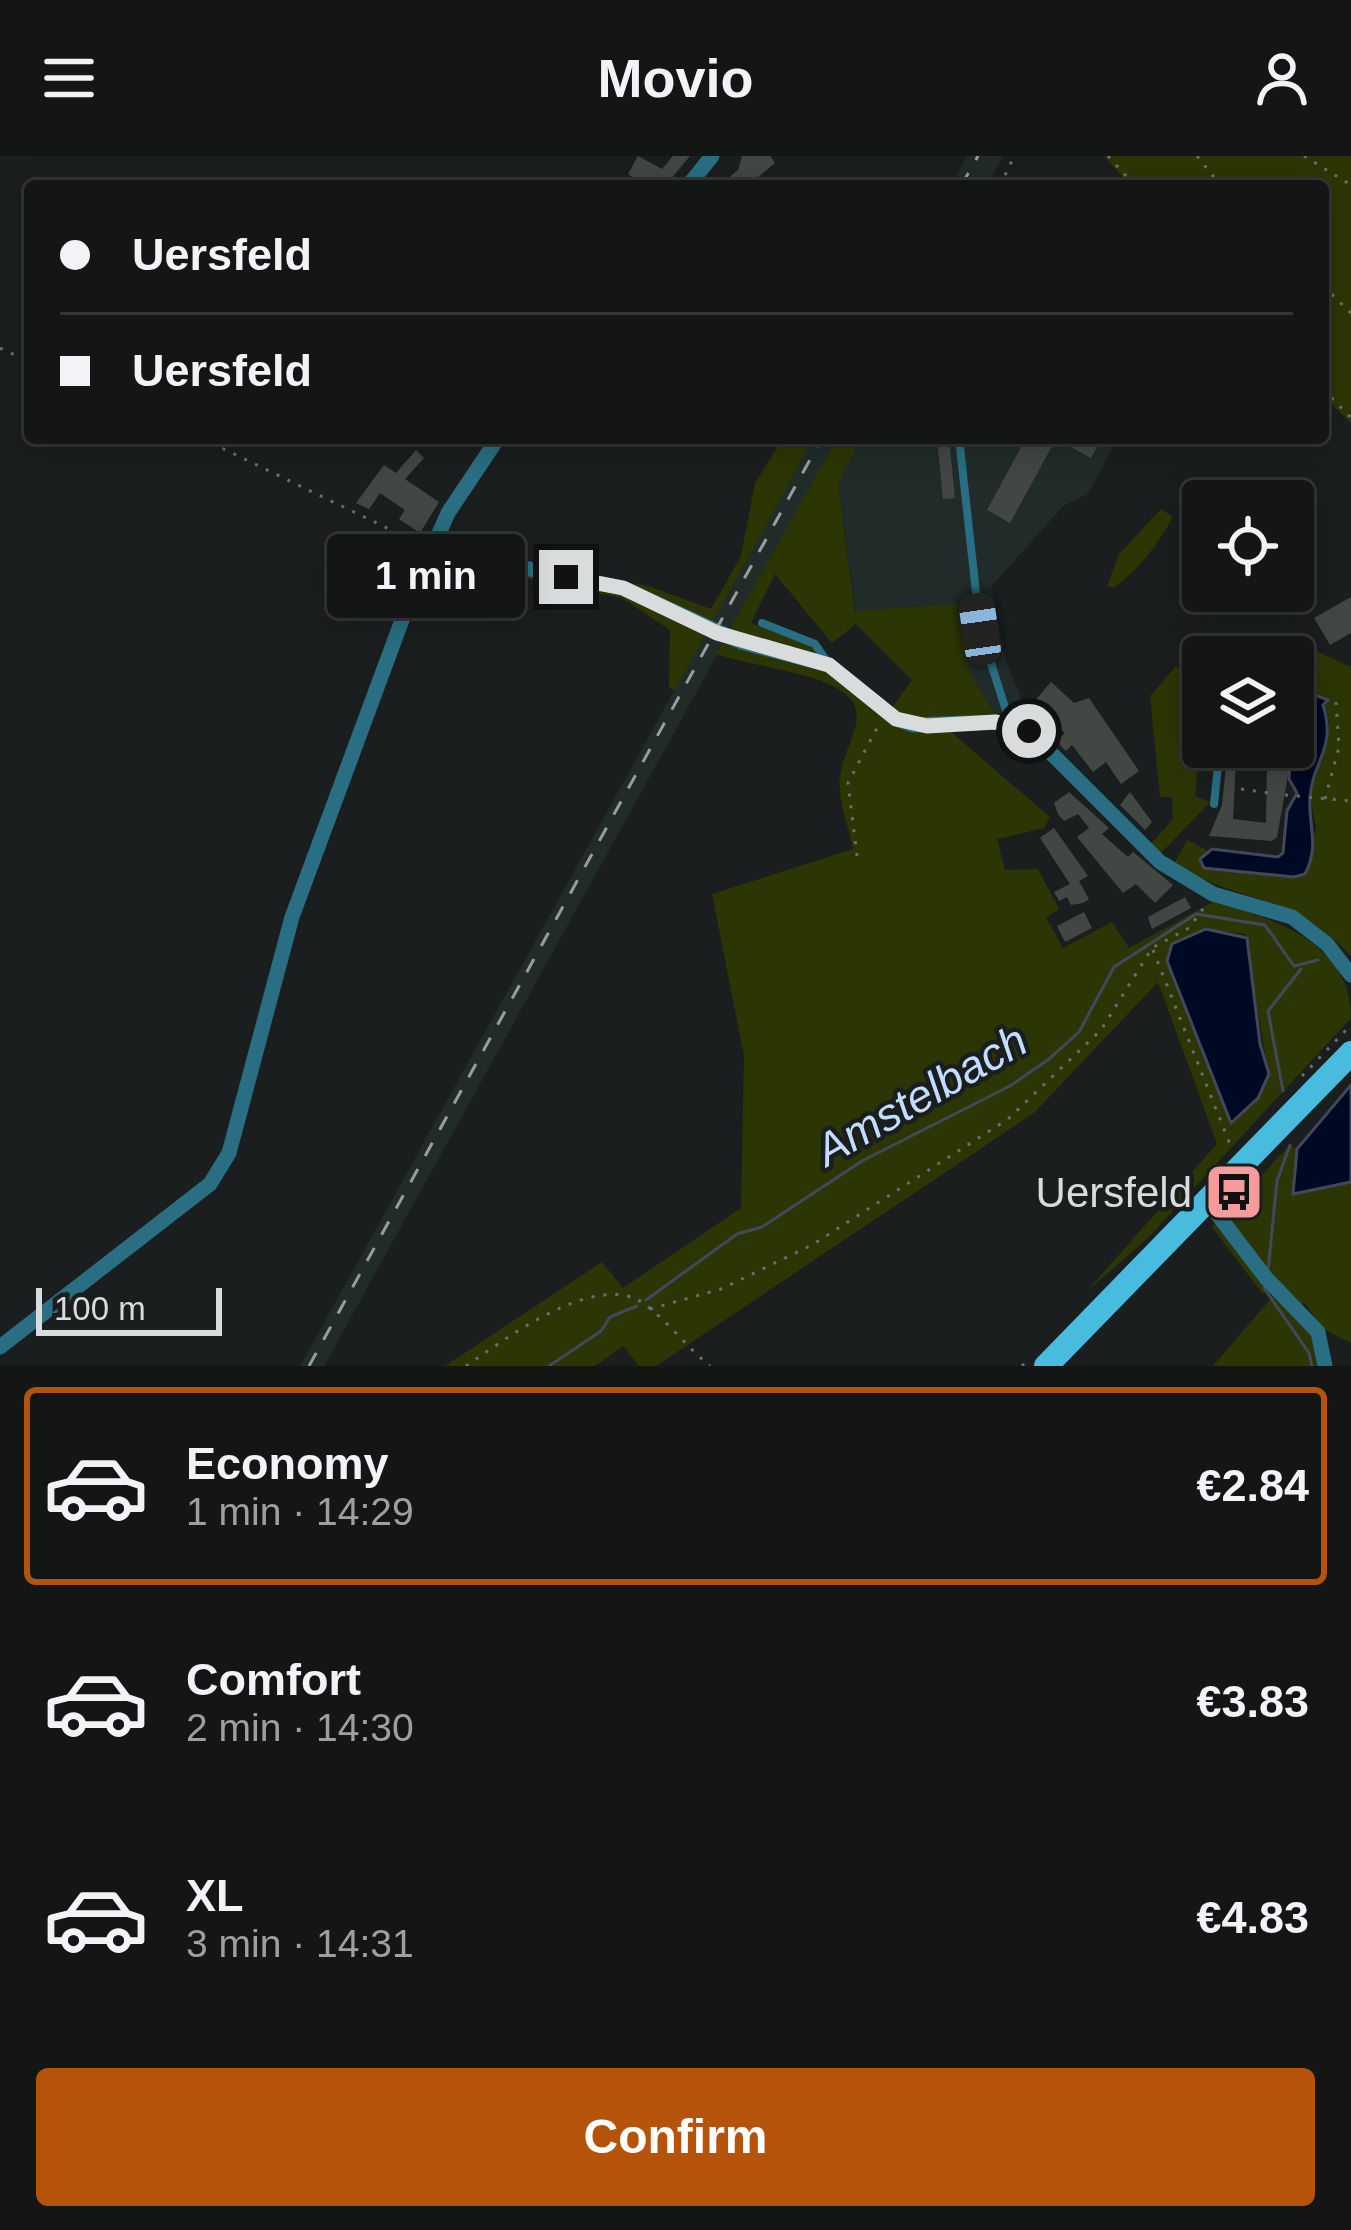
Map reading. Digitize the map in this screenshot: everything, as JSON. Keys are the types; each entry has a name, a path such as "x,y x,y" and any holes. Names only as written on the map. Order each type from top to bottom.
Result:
{"main road":[{"path":"1046,1366 1351,1053"}],"street":[{"path":"693,180 712,156"},
{"path":"0,1348 210,1184 229,1153 286,934 431,549 494,444"},
{"path":"431,549 623,588 729,637 829,665 886,712 927,726 1010,723 1050,748 1118,825 1160,862 1213,894 1292,916 1327,944 1351,975"},
{"path":"1208,1202 1276,1289 1318,1332 1325,1366"}],"lane":[{"path":"960,444 980,629 1010,723"},
{"path":"762,623 815,644 829,665"},
{"path":"1214,804 1218,768"}],"path":[{"path":"1108,156 1130,180"},
{"path":"1197,156 1216,180"},
{"path":"1304,156 1351,185"},
{"path":"1342,178 1351,172"},
{"path":"1329,292 1351,313"},
{"path":"1329,395 1351,418"},
{"path":"213,444 431,549"},
{"path":"1325,799 1339,747 1336,702"},
{"path":"857,856 848,783 886,712"},
{"path":"1241,789 1269,793"},
{"path":"1286,795 1351,801"},
{"path":"650,1310 721,1289 812,1245 1008,1119 1101,1030 1152,948 1199,915"},
{"path":"1152,948 1224,1138 1238,1149"},
{"path":"466,1366 535,1320 576,1303 622,1295 650,1310 710,1366"}],"shaded area":[{"path":"967,156 1003,156 990,180 954,180"},
{"path":"811,444 834,444 324,1366 300,1366"},
{"path":"859,444 1115,444 1088,494 1063,506 991,587 1007,664 1024,704 1017,711 995,714 970,673 957,604 856,612 838,484"}],"green space":[{"path":"1104,156 1351,156 1351,423 1329,402 1329,180 1126,180"},
{"path":"779,444 811,444 675,690 669,688 670,630 622,598 433,559 439,544 651,587 711,609 741,556 755,483"},
{"path":"834,444 859,444 838,484 855,611 957,604 970,673 995,714 951,717 951,732 1050,817 1044,828 997,839 1005,870 1038,869 1059,909 1046,918 1063,948 1112,922 1129,948 1213,902 1283,926 1323,952 1348,992 1351,1018 1148,1238 1086,1292 1217,1144 1158,982 1034,1113 656,1366 639,1366 623,1346 595,1366 445,1366 602,1262 623,1288 741,1208 744,1056 712,894 853,849 840,776 854,733 856,709 837,688 816,679 716,654","holes":["775,574 832,643 856,624 912,680 891,709 810,645 751,623","1206,929 1245,934 1269,1077 1258,1098 1231,1123 1167,961 1172,944"]},
{"path":"1161,509 1173,517 1161,537 1123,580 1114,588 1107,586 1119,554"},
{"path":"1314,650 1351,667 1351,956 1329,935 1286,909 1174,864 1187,840 1207,850 1204,868 1293,877 1316,829 1310,794 1329,723 1323,700 1314,696"},
{"path":"1176,666 1182,672 1182,768 1198,768 1195,796 1210,802 1161,853 1150,845 1173,819 1172,797 1160,797 1150,696"},
{"path":"1290,1145 1297,1149 1294,1194 1351,1182 1351,1343 1323,1329 1304,1302 1295,1313 1311,1332 1317,1366 1213,1366 1274,1295 1262,1293 1212,1227"}],"water":[{"path":"1314,695 1328,700 1323,705 1326,744 1310,798 1313,845 1305,874 1294,877 1204,868 1200,859 1212,849 1278,857 1283,853 1287,811 1297,793 1289,768 1314,768"},
{"path":"1206,929 1247,938 1260,1044 1269,1074 1258,1098 1231,1123 1167,961 1172,944"},
{"path":"1351,1085 1351,1182 1293,1194 1297,1149"}],"building":[{"path":"638,156 662,169 673,156 690,156 670,180 636,180 628,174"},
{"path":"742,156 770,156 775,163 755,180 726,180 738,170"},
{"path":"938,444 950,444 955,498 943,499"},
{"path":"1023,444 1053,444 1010,523 987,510"},
{"path":"1065,444 1099,444 1091,458"},
{"path":"416,450 424,458 405,479 439,502 420,533 399,519 405,510 380,493 369,509 356,503 384,465 396,473"},
{"path":"1351,597 1351,633 1330,645 1314,618"},
{"path":"1051,682 1074,703 1089,698 1139,771 1121,784 1106,762 1093,772 1072,745 1066,751 1056,741 1065,733 1032,704"},
{"path":"1226,768 1236,768 1233,819 1266,823 1267,768 1289,768 1277,837 1272,841 1209,836 1222,805"},
{"path":"1069,792 1109,828 1102,834 1121,851 1128,857 1133,852 1173,885 1155,903 1136,884 1123,893 1077,837 1089,828 1078,814 1064,821 1058,814 1054,803"},
{"path":"1130,792 1152,822 1145,830 1120,805"},
{"path":"1054,828 1088,876 1079,881 1089,899 1083,903 1071,905 1067,897 1059,901 1054,892 1070,884 1040,838"},
{"path":"1185,897 1191,908 1152,929 1148,917"},
{"path":"1084,912 1092,928 1065,942 1057,926"}],"waterway":[{"name":"Amstelbach","path":"646,1300 737,1234 762,1227 862,1161 1010,1086 1049,1059 1079,1032 1114,967 1196,914 1265,925 1294,966 1318,960"},
{"path":"1283,1091 1268,1011 1301,969"},
{"path":"1268,1271 1277,1181 1290,1145"},
{"path":"1264,1288 1309,1353 1312,1366"},
{"name":"Amstelbach","path":"549,1366 601,1331 610,1317 637,1306"}],"railway":[{"path":"964,180 978,156"},
{"path":"309,1366 819,444"}],"place":[{"name":"Uersfeld","path":"1234,1192"}],"route":[{"path":"566,577 623,588 741,642 829,665 880,708 914,725 996,722 1029,731"}]}
